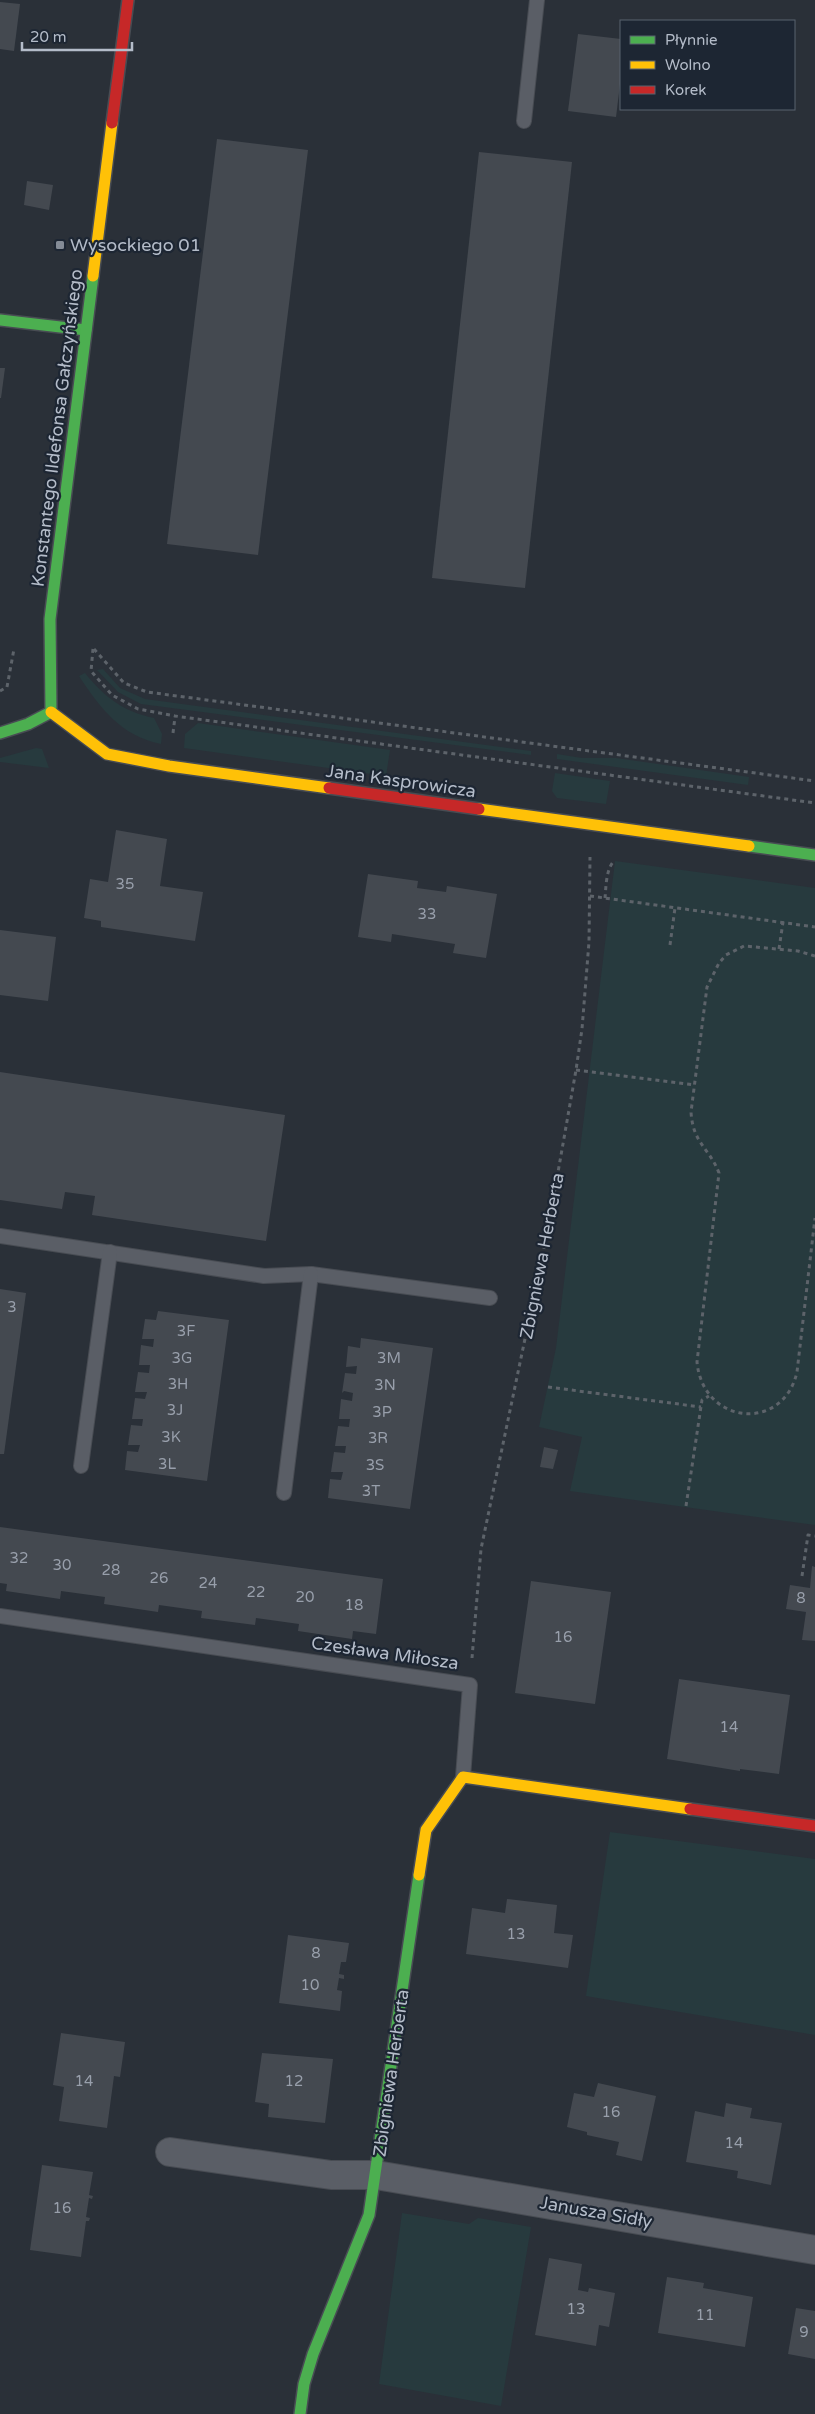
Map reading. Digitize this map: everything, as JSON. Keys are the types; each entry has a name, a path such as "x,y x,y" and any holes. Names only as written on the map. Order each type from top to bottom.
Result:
{"street":[{"name":"Konstantego Ildefonsa Gałczyńskiego","path":"51,712 50,620 128,0"},
{"path":"0,320 86,330"},
{"path":"0,733 28,724 51,712"},
{"name":"Jana Kasprowicza","path":"51,712 106,754 115,756 282,783 815,855"},
{"path":"463,1777 815,1826"},
{"name":"Zbigniewa Herberta","path":"170,2152 331,2175 376,2175 426,1830 463,1777"},
{"path":"300,2414 304,2384 311,2362 369,2215 376,2175"},
{"name":"Janusza Sidły","path":"376,2175 815,2250"}],"lane":[{"path":"524,121 538,0"},
{"path":"0,1236 264,1276 311,1274 490,1298"},
{"path":"81,1466 110,1252"},
{"path":"284,1493 311,1274"},
{"name":"Czesława Miłosza","path":"0,1616 470,1684 463,1777"}],"path":[{"path":"0,691 7,687 14,649"},
{"path":"815,782 147,692 124,683 94,649 91,671 112,695 138,709 147,711 194,719 815,803"},
{"path":"0,686 7,687"},
{"name":"Zbigniewa Herberta","path":"470,1684 481,1549 548,1229 576,1070 585,990 593,824"},
{"path":"605,898 612,863 618,858"},
{"path":"590,896 815,927"},
{"path":"670,945 674,908"},
{"path":"779,949 783,922"},
{"path":"815,956 779,949 744,946 726,955 714,970 707,987 691,1112 692,1128 696,1139 710,1157 719,1173 696,1362 698,1375 709,1396 718,1405 736,1413 756,1413 774,1406 790,1391 797,1372 815,1218"},
{"path":"576,1070 695,1085"},
{"path":"548,1387 701,1407"},
{"path":"686,1506 702,1400 709,1396"},
{"path":"802,1576 808,1535 815,1536"}],"green space":[{"path":"103,669 120,688 145,699 531,751 531,755 141,704 118,692 97,670"},
{"path":"85,673 115,702 133,712 154,718 162,734 161,744 134,734 113,719 95,699 79,676"},
{"path":"198,723 390,750 386,776 184,748 185,734"},
{"path":"36,748 42,749 49,768 0,762 0,758"},
{"path":"557,754 582,758 616,758 749,777 748,785 557,759"},
{"path":"555,773 610,781 606,804 557,798 552,791"},
{"path":"615,861 815,888 815,1525 570,1491 582,1437 539,1427 556,1348"},
{"path":"610,1832 815,1859 815,2035 586,1996"},
{"path":"402,2213 469,2224 478,2218 531,2227 501,2406 379,2384"}],"building":[{"path":"0,2 20,4 14,51 0,49"},
{"path":"578,34 620,39 620,84 616,117 568,111"},
{"path":"217,139 308,150 258,555 167,544"},
{"path":"479,152 572,162 525,588 432,578"},
{"path":"27,181 53,185 49,210 24,205"},
{"path":"0,368 5,368 1,398 0,398"},
{"path":"116,830 167,839 160,886 203,892 195,941 101,927 101,921 84,918 90,879 108,882"},
{"path":"368,874 418,881 417,888 446,892 447,886 497,894 486,958 453,953 455,944 392,934 391,942 358,937"},
{"path":"0,930 56,937 48,1001 0,995"},
{"path":"0,1072 285,1115 266,1241 92,1215 95,1196 65,1192 62,1209 0,1200"},
{"path":"0,1289 26,1293 4,1454 0,1454"},
{"path":"158,1311 229,1320 207,1481 125,1470 127,1451 138,1452 140,1445 128,1445 131,1425 142,1426 143,1419 132,1419 135,1398 145,1399 147,1392 135,1392 138,1372 149,1373 150,1365 139,1365 141,1345 153,1347 154,1339 142,1339 145,1319 156,1320"},
{"path":"361,1338 433,1348 410,1509 328,1498 330,1479 341,1480 343,1472 331,1472 334,1452 345,1453 346,1446 335,1446 338,1426 349,1427 350,1419 339,1419 341,1399 352,1401 353,1393 344,1391 342,1393 345,1373 356,1374 357,1366 346,1367 348,1346 360,1348"},
{"path":"544,1447 558,1450 553,1469 540,1467"},
{"path":"0,1527 383,1579 376,1634 353,1631 352,1639 298,1631 299,1624 256,1618 255,1625 201,1618 202,1611 159,1605 158,1612 104,1604 105,1597 61,1591 60,1599 6,1591 7,1584 0,1583"},
{"path":"812,1566 815,1567 815,1641 802,1640 806,1612 786,1609 790,1585 810,1588"},
{"path":"531,1581 611,1592 595,1704 515,1693"},
{"path":"679,1679 790,1695 779,1774 740,1769 740,1771 667,1759"},
{"path":"507,1899 557,1905 554,1933 573,1935 568,1968 466,1954 472,1908 505,1913"},
{"path":"288,1935 349,1943 346,1962 341,1962 339,1974 344,1975 344,1979 339,1978 337,1990 342,1991 340,2011 279,2003"},
{"path":"61,2033 125,2042 120,2077 114,2076 107,2128 59,2121 64,2087 53,2085"},
{"path":"262,2053 333,2059 325,2123 268,2117 269,2104 255,2102"},
{"path":"598,2083 656,2096 642,2161 616,2155 619,2142 587,2135 587,2132 567,2127 574,2093 594,2097"},
{"path":"726,2103 752,2108 750,2118 782,2123 771,2185 737,2178 738,2171 686,2162 695,2111 724,2117"},
{"path":"42,2165 93,2172 89,2195 93,2196 92,2199 89,2198 86,2217 90,2218 89,2221 86,2221 81,2257 30,2250"},
{"path":"549,2258 582,2264 578,2290 588,2292 589,2288 615,2293 609,2327 599,2325 596,2346 535,2335"},
{"path":"667,2277 704,2283 703,2288 753,2297 745,2347 658,2333"},
{"path":"796,2308 815,2311 815,2359 788,2354"}],"traffic: fast":[{"path":"51,712 50,619 93,276"},
{"path":"0,320 86,330"},
{"path":"0,733 28,724 51,712"},
{"path":"749,846 815,855"},
{"path":"300,2414 304,2384 313,2354 369,2215 419,1875"}],"traffic: slow":[{"path":"93,276 112,123"},
{"path":"51,712 107,754 169,766 329,788"},
{"path":"479,809 749,846"},
{"path":"419,1875 426,1830 463,1777 690,1809"}],"traffic: jam":[{"path":"112,123 128,0"},
{"path":"329,788 479,809"},
{"path":"690,1809 815,1826"}],"place":[{"name":"Wysockiego 01","path":"60,245"}]}
